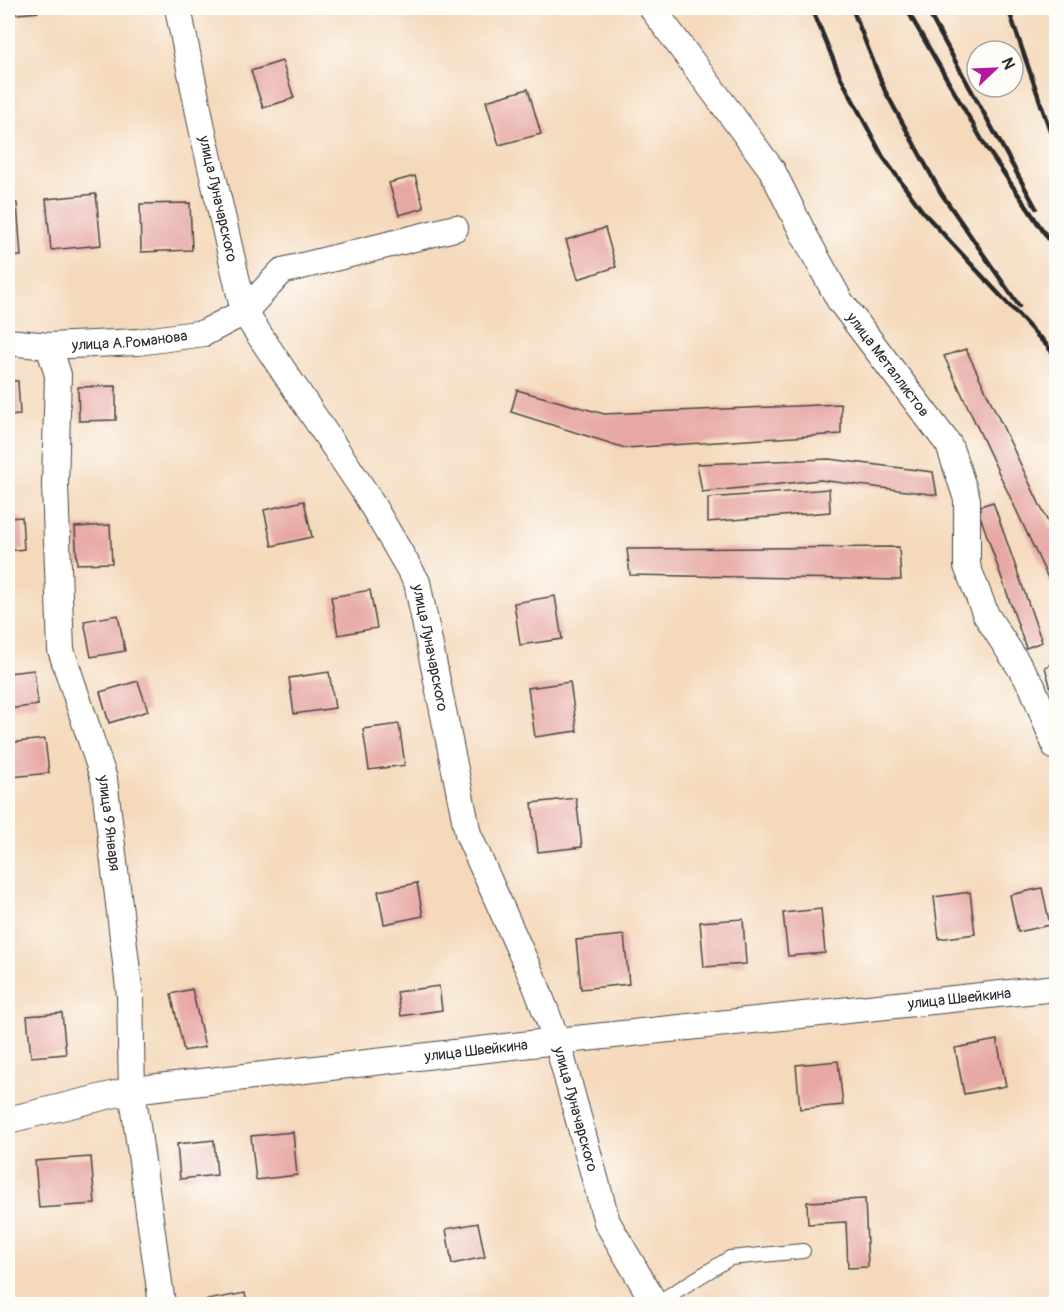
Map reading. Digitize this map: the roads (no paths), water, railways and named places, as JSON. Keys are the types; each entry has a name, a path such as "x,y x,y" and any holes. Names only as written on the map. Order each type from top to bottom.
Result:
{"street":[{"name":"улица Луначарского","path":"178,8 202,128 244,312 364,491 417,582 468,834 536,986 557,1041 607,1222 655,1304"},
{"name":"улица Металлистов","path":"652,8 772,170 840,301 950,445 967,499 967,566 986,615 1032,686 1056,747"},
{"name":"улица А.Романова","path":"8,342 49,346 138,342 204,333 244,312 282,271 455,228"},
{"name":"улица 9 Января","path":"49,346 58,375 55,485 61,650 104,778 130,996 132,1090 162,1305"},
{"name":"улица Швейкина","path":"8,1120 132,1090 557,1041 1056,988"}],"lane":[{"path":"655,1304 730,1258 803,1251"}],"railway":[{"path":"812,8 840,76 883,157 923,212 1046,345"},
{"path":"852,8 885,91 941,193 1019,306"},
{"path":"906,8 986,147 1056,250"},
{"path":"926,8 1036,208"},
{"path":"1008,8 1056,148"},
{"path":"1041,338 1056,357"}]}
